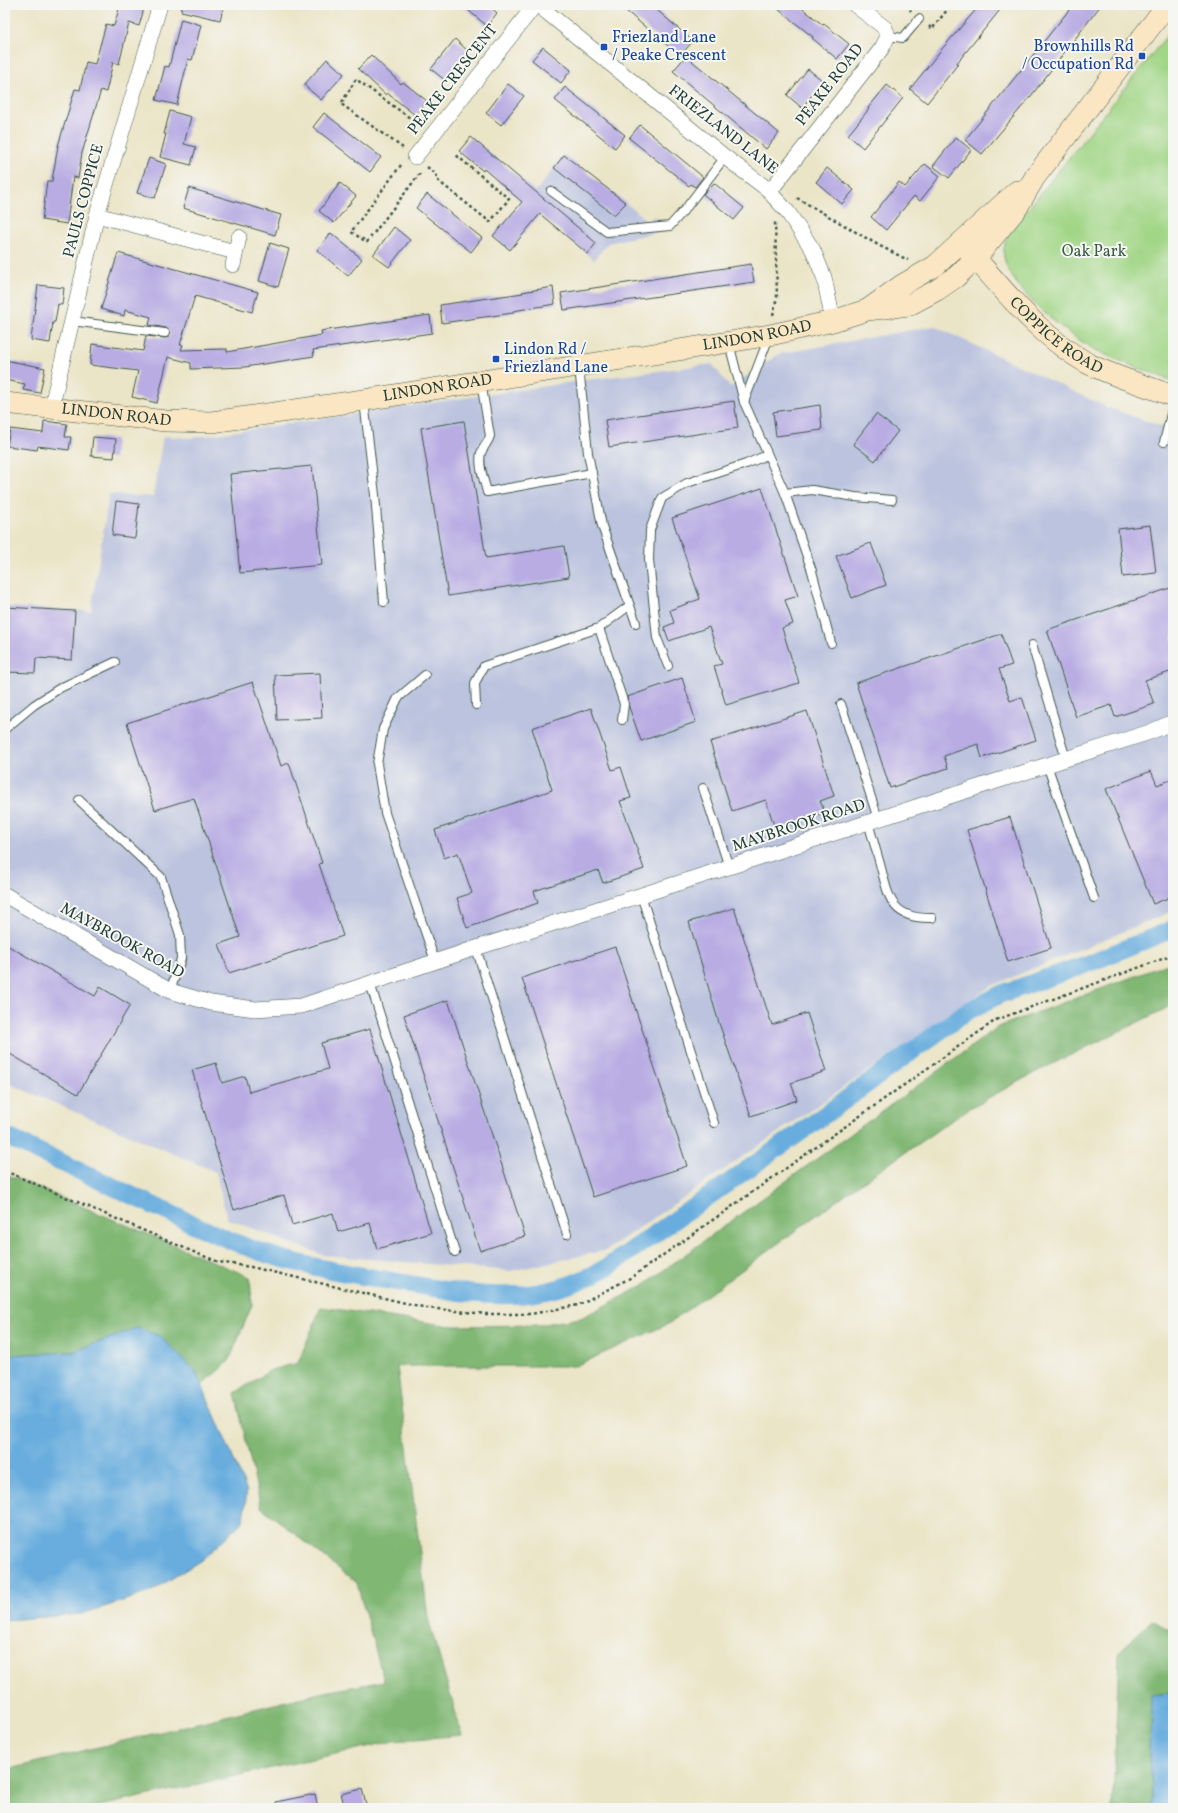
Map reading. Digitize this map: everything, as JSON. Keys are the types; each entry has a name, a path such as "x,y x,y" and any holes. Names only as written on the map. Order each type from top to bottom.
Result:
{"main road":[{"path":"1035,177 1167,5"},
{"name":"LINDON ROAD","path":"867,310 902,285 935,266 1010,197 1035,177"},
{"name":"LINDON ROAD","path":"5,403 166,421 212,422 364,400 770,335 867,310 909,304 942,286 956,277 976,258 1017,208 1035,177"},
{"name":"COPPICE ROAD","path":"962,242 1029,319 1068,351 1101,369 1173,396"}],"street":[{"name":"PAULS COPPICE","path":"51,408 98,215 160,5"},
{"name":"PEAKE CRESCENT","path":"416,161 535,5"},
{"name":"FRIEZLAND LANE","path":"538,5 771,193 787,211 813,250 824,277 833,320"},
{"path":"855,5 884,28 888,36"},
{"name":"PEAKE ROAD","path":"771,193 882,48 888,36"},
{"path":"98,215 234,258 239,238"},
{"name":"MAYBROOK ROAD","path":"5,895 170,991 211,1003 255,1009 301,1006 435,961 1150,732 1173,722"}],"lane":[{"path":"888,36 903,38 919,19"},
{"path":"551,191 607,232 670,226 686,208 725,157"},
{"path":"72,321 165,333"},
{"path":"744,402 770,335"},
{"path":"729,342 744,402 766,455 785,493 812,572 831,643"},
{"path":"579,366 592,473 602,526 636,623"},
{"path":"481,381 490,436 488,443 481,452 481,469 487,492 592,473"},
{"path":"364,400 374,488 384,602"},
{"path":"1164,442 1173,406"},
{"path":"668,666 657,638 649,560 650,530 662,498 687,483 746,464 766,455"},
{"path":"785,493 812,490 855,497 892,500"},
{"path":"476,705 475,683 484,666 599,628 630,606"},
{"path":"599,628 624,704 622,720"},
{"path":"1032,645 1066,759"},
{"path":"5,729 34,705 60,688 115,662"},
{"path":"425,675 398,698 383,729 377,764 385,813 435,961"},
{"path":"841,704 873,821 888,898 900,912 917,918 932,918"},
{"path":"1047,765 1094,898"},
{"path":"703,788 729,867"},
{"path":"79,800 161,877 180,935 181,960 170,991"},
{"path":"641,895 714,1123"},
{"path":"476,948 567,1234"},
{"path":"370,983 455,1252"}],"path":[{"path":"416,161 367,242 351,232 416,161"},
{"path":"770,335 777,297 776,232 771,193"},
{"path":"787,211 798,197 880,246 914,263"},
{"path":"5,1171 219,1262 251,1267 427,1308 486,1314 532,1314 570,1307 578,1305 632,1277 996,1020 1173,955"}],"shaded area":[{"path":"564,155 641,215 647,223 654,216 670,229 608,243 594,260 527,203"},
{"path":"934,326 1109,408 1173,430 1173,911 991,986 607,1250 511,1271 323,1255 227,1219 216,1172 5,1082 5,607 91,611 109,494 153,497 163,436 190,438 587,380 712,364 730,387 779,354"}],"green space":[{"name":"Oak Park","path":"1173,28 1173,381 1094,349 1055,322 1016,283 1008,270 1004,257 1004,245 1008,234"},
{"path":"1173,962 1173,1005 1036,1072 968,1109 851,1190 668,1324 575,1366 397,1366 428,1618 462,1735 394,1741 91,1808 5,1808 5,1770 320,1693 384,1681 357,1583 261,1507 235,1393 271,1370 298,1363 321,1307 451,1326 538,1325 581,1318 642,1286 998,1027"},
{"path":"5,1174 250,1277 252,1305 229,1361 202,1385 195,1371 137,1328 73,1352 5,1355"},
{"path":"1152,1620 1173,1632 1173,1693 1152,1695 1150,1757 1153,1808 1113,1808 1119,1652"}],"water":[{"path":"137,1328 160,1336 195,1371 247,1491 243,1521 203,1559 150,1592 82,1614 5,1620 5,1355 73,1352"},
{"path":"1173,1693 1173,1808 1153,1808 1150,1757 1151,1695"}],"building":[{"path":"120,5 145,5 139,26 129,23 119,64 113,62 106,92 101,90 82,153 78,178 73,177 67,224 42,220 47,181 52,181 58,146 75,89 80,90 86,62 95,64 106,24 114,26"},
{"path":"182,5 224,5 220,20 181,11"},
{"path":"462,5 488,5 497,13 487,26"},
{"path":"619,5 651,5 693,41 680,56"},
{"path":"773,5 798,5 849,44 837,59 812,38 813,37"},
{"path":"980,5 1004,5 927,103 910,89"},
{"path":"1073,5 1101,5 1031,96 982,154 965,140"},
{"path":"181,19 201,25 192,60 188,59 177,105 156,100 165,66 169,67"},
{"path":"455,39 469,52 446,81 431,69"},
{"path":"543,47 571,70 561,83 532,60"},
{"path":"371,55 401,84 403,82 427,101 415,115 387,93 386,95 358,69"},
{"path":"686,56 779,133 766,149 673,71"},
{"path":"327,59 344,74 321,100 304,85"},
{"path":"808,69 823,81 802,108 787,95"},
{"path":"508,84 524,96 501,125 486,113"},
{"path":"887,85 903,98 863,148 848,135"},
{"path":"565,87 625,135 615,148 555,100"},
{"path":"170,111 191,117 184,144 196,147 191,165 160,157"},
{"path":"324,113 381,157 370,172 313,127"},
{"path":"640,125 703,177 695,187 691,184 689,186 629,138"},
{"path":"471,137 596,243 588,254 540,214 510,250 493,236 522,202 484,169 483,171 459,151"},
{"path":"956,137 971,150 949,178 933,166"},
{"path":"564,155 626,203 614,215 554,168"},
{"path":"149,158 166,164 155,198 137,193"},
{"path":"925,164 940,176 920,201 914,196 886,230 871,217 899,182 905,187"},
{"path":"827,168 854,190 842,204 816,182"},
{"path":"340,183 356,196 334,223 319,211"},
{"path":"714,183 744,208 734,220 703,194"},
{"path":"189,188 281,215 275,235 183,208"},
{"path":"427,194 482,238 471,252 416,208"},
{"path":"394,227 410,240 389,267 373,255"},
{"path":"331,233 362,259 348,276 317,250"},
{"path":"270,243 289,249 278,287 259,281"},
{"path":"118,253 258,292 252,312 195,296 180,345 183,345 181,350 227,349 227,352 322,335 321,331 430,315 432,333 313,350 314,356 245,367 191,369 191,363 168,357 157,403 132,397 138,371 90,365 92,344 143,351 146,336 165,338 169,337 170,333 166,328 149,325 151,317 125,310 124,316 101,309"},
{"path":"751,264 754,282 564,310 561,293"},
{"path":"38,285 64,288 62,305 58,304 55,322 53,322 50,343 31,340"},
{"path":"553,287 555,304 513,311 513,313 442,323 440,305 523,293 522,292"},
{"path":"5,360 45,368 40,393 23,390 25,384 5,380"},
{"path":"734,401 738,428 609,447 605,420"},
{"path":"820,405 822,430 776,436 773,412"},
{"path":"876,414 898,431 875,461 853,444"},
{"path":"44,421 67,424 65,437 71,437 69,450 38,446 37,450 7,446 10,429 43,433"},
{"path":"464,421 486,558 564,546 569,577 448,596 421,428"},
{"path":"93,437 116,439 114,458 91,456"},
{"path":"312,466 322,565 240,573 230,474"},
{"path":"762,488 798,596 785,600 793,624 782,628 799,683 726,705 714,666 722,664 709,627 669,641 664,627 674,623 670,610 700,599 672,518"},
{"path":"116,501 139,504 135,538 112,535"},
{"path":"1150,525 1156,573 1123,577 1118,529"},
{"path":"871,543 886,585 852,598 836,556"},
{"path":"1173,587 1173,671 1145,680 1154,704 1115,717 1111,705 1076,717 1047,630"},
{"path":"5,607 75,611 72,660 36,658 35,673 5,672"},
{"path":"1001,634 1012,665 999,669 1010,701 1022,697 1036,740 982,758 978,744 944,756 948,768 890,788 856,683"},
{"path":"320,673 322,718 277,720 275,675"},
{"path":"682,678 696,722 641,741 627,697"},
{"path":"253,682 281,766 289,763 322,863 319,864 343,936 229,973 219,944 240,937 194,798 155,810 127,723"},
{"path":"591,708 612,770 621,767 631,798 620,801 644,869 603,883 598,870 534,891 538,903 467,928 457,898 472,893 458,853 444,858 435,830 552,790 532,728"},
{"path":"807,711 834,796 820,801 825,813 775,829 766,800 732,811 710,742"},
{"path":"1151,771 1157,785 1173,779 1173,896 1153,904 1106,789"},
{"path":"1010,817 1051,948 1008,962 967,830"},
{"path":"734,908 772,1025 807,1013 826,1071 791,1083 797,1100 751,1116 719,1023 689,922"},
{"path":"5,944 95,996 100,987 130,1005 78,1094 5,1051"},
{"path":"615,947 687,1166 593,1197 522,978"},
{"path":"448,1000 525,1236 480,1251 404,1015"},
{"path":"370,1029 431,1233 377,1249 370,1223 338,1232 333,1213 292,1225 284,1195 234,1210 192,1070 216,1063 222,1083 245,1076 249,1092 328,1069 321,1043"},
{"path":"362,1789 367,1808 345,1808 341,1794"},
{"path":"315,1794 318,1808 277,1808 276,1802"}],"waterway":[{"path":"5,1136 210,1232 271,1255 333,1271 437,1289 487,1295 535,1293 559,1288 584,1279 609,1266 808,1127 966,1012 1001,994 1087,964 1173,929"}],"place":[{"name":"Friezland Lane / Peake Crescent","path":"604,47"},
{"name":"Brownhills Rd / Occupation Rd","path":"1142,56"},
{"name":"Lindon Rd / Friezland Lane","path":"496,359"}]}
